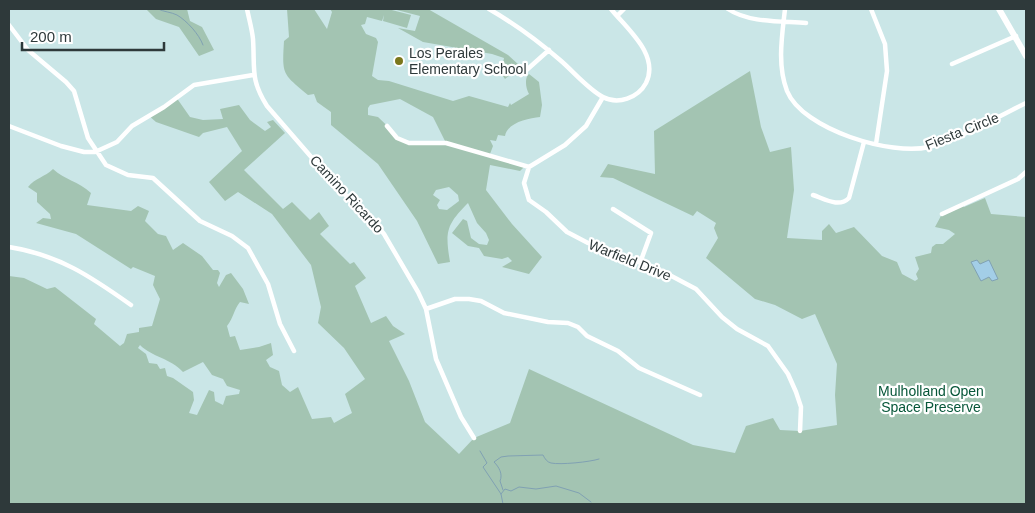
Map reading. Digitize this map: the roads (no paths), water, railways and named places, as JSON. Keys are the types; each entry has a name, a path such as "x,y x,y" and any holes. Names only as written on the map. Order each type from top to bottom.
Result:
{"street":[{"name":"Camino Ricardo","path":"247,9 253,39 253,75 258,92 267,106 339,189 371,218 384,234 407,271 426,309 436,359 461,417 474,438"},
{"path":"489,9 524,31 549,50 602,97 611,100 630,98 638,93 646,83 650,64 646,51 612,9"},
{"path":"617,16 624,9"},
{"path":"728,9 736,14 753,18 806,23"},
{"name":"Fiesta Circle","path":"785,9 782,66 788,94 800,107 827,127 844,136 864,142 908,149 928,147 1026,103"},
{"path":"871,9 885,44 887,64 876,144"},
{"path":"999,9 1026,56"},
{"path":"9,25 28,50 74,91 82,122 95,152 106,166 128,176 153,178 160,182 200,221 232,236 248,248 268,284 280,324 294,351"},
{"path":"952,64 1016,36"},
{"path":"521,75 549,50"},
{"path":"9,126 61,146 84,152 95,152 117,142 132,126 194,86 253,75"},
{"path":"387,126 397,138 406,142 446,143 529,167 565,145 586,126 602,97"},
{"path":"814,195 836,203 849,198 864,142"},
{"name":"Warfield Drive","path":"529,167 524,183 529,200 577,238 667,273 696,289 722,317 737,329 768,346 784,366 796,392 801,407 800,431"},
{"path":"942,214 1018,179 1026,172"},
{"path":"613,209 651,233 640,263"},
{"path":"9,247 36,251 84,272 131,305"},
{"path":"426,309 455,299 469,298 481,301 504,313 548,322 568,323 578,328 587,336 618,351 640,368 700,395"}],"water":[{"path":"977,260 980,264 989,260 998,279 992,281 989,277 981,281 971,262"}],"waterway":[{"path":"158,9 177,15 185,21 196,32 203,45"},
{"path":"480,451 487,463 483,467 501,494 503,504"},
{"path":"503,490 500,481 500,471 494,462 501,457 543,455 548,462 555,464 599,459"},
{"path":"501,494 505,489 511,491 519,487 536,489 556,486 579,493 591,502"}],"place":[{"name":"Los Perales Elementary School","path":"399,61"}],"park label":[{"name":"Mulholland Open Space Preserve","path":"931,400"}]}
